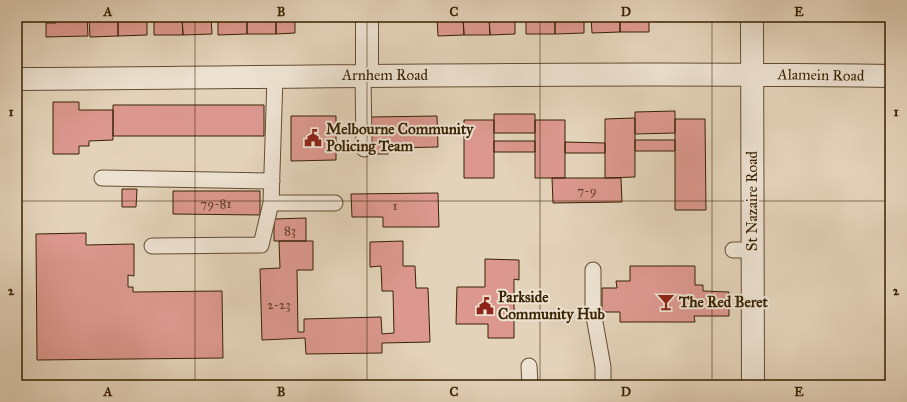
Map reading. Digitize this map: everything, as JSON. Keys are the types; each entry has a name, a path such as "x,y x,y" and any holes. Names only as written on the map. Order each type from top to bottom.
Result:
{"street":[{"path":"365,75 367,17"},
{"name":"St Nazaire Road","path":"752,17 752,74 742,250 752,385"},
{"name":"Arnhem Road","path":"17,78 752,74"},
{"name":"Alamein Road","path":"752,74 890,76"}],"lane":[{"path":"364,149 365,75"},
{"path":"152,246 261,245 271,203 275,77"},
{"path":"102,178 272,181"},
{"path":"271,203 335,203"},
{"path":"593,270 593,311 603,367 603,385"},
{"path":"530,366 530,385"}],"building":[{"path":"56,17 87,17 88,36 46,37 46,23 56,23"},
{"path":"89,17 118,17 118,36 90,37"},
{"path":"118,17 147,17 147,35 118,36"},
{"path":"154,17 182,17 183,35 154,35"},
{"path":"182,17 211,17 212,34 183,35"},
{"path":"218,17 247,17 247,34 218,35"},
{"path":"247,17 276,17 276,34 247,34"},
{"path":"276,17 295,17 295,33 276,34"},
{"path":"437,17 463,17 464,35 438,36"},
{"path":"463,17 489,17 490,35 464,35"},
{"path":"489,17 515,17 515,34 490,35"},
{"path":"526,17 555,17 555,34 526,34"},
{"path":"555,17 584,17 584,33 555,34"},
{"path":"591,17 620,17 620,32 592,33"},
{"path":"620,17 649,17 649,32 620,32"},
{"path":"53,102 79,102 79,110 113,110 113,140 89,141 89,146 79,146 79,154 53,154"},
{"path":"113,105 264,105 264,136 113,136"},
{"path":"675,111 675,133 635,134 635,112"},
{"path":"494,114 535,114 535,133 494,133"},
{"name":"Melbourne Community Policing Team","path":"291,116 336,116 336,160 291,161"},
{"path":"437,116 438,147 387,148 388,154 372,154 371,117"},
{"path":"635,118 635,177 605,178 605,119"},
{"path":"675,119 705,119 706,210 675,210"},
{"path":"464,120 494,120 494,178 464,178"},
{"path":"535,120 565,120 565,178 535,178"},
{"path":"635,140 675,140 675,151 635,151"},
{"path":"494,141 535,141 535,152 494,152"},
{"path":"565,142 605,143 605,153 565,153"},
{"path":"552,178 621,178 622,202 553,203"},
{"path":"122,189 137,189 136,207 122,207"},
{"path":"173,191 260,191 260,215 173,214"},
{"path":"438,193 439,227 383,227 383,217 352,217 351,194"},
{"path":"306,218 306,241 274,241 274,219"},
{"path":"86,233 86,245 134,244 134,276 128,275 128,287 133,287 133,292 222,291 223,358 37,360 36,234"},
{"path":"279,241 313,241 313,270 297,270 298,332 304,332 304,319 381,317 382,334 394,333 393,291 382,291 381,266 370,267 370,242 403,241 403,266 415,266 416,288 428,288 430,342 382,343 382,353 306,354 305,338 262,340 260,269 280,268"},
{"name":"Parkside Community Hub","path":"485,259 519,260 519,280 514,279 514,338 488,338 488,324 456,324 457,287 485,287"},
{"name":"The Red Beret","path":"630,266 695,266 695,285 703,285 703,291 729,292 729,316 694,316 695,322 620,322 620,312 602,312 602,288 617,288 616,281 630,281"}],"place":[{"name":"Melbourne Community Policing Team","path":"313,138"},
{"name":"The Red Beret","path":"666,302"},
{"name":"Parkside Community Hub","path":"485,306"}]}
